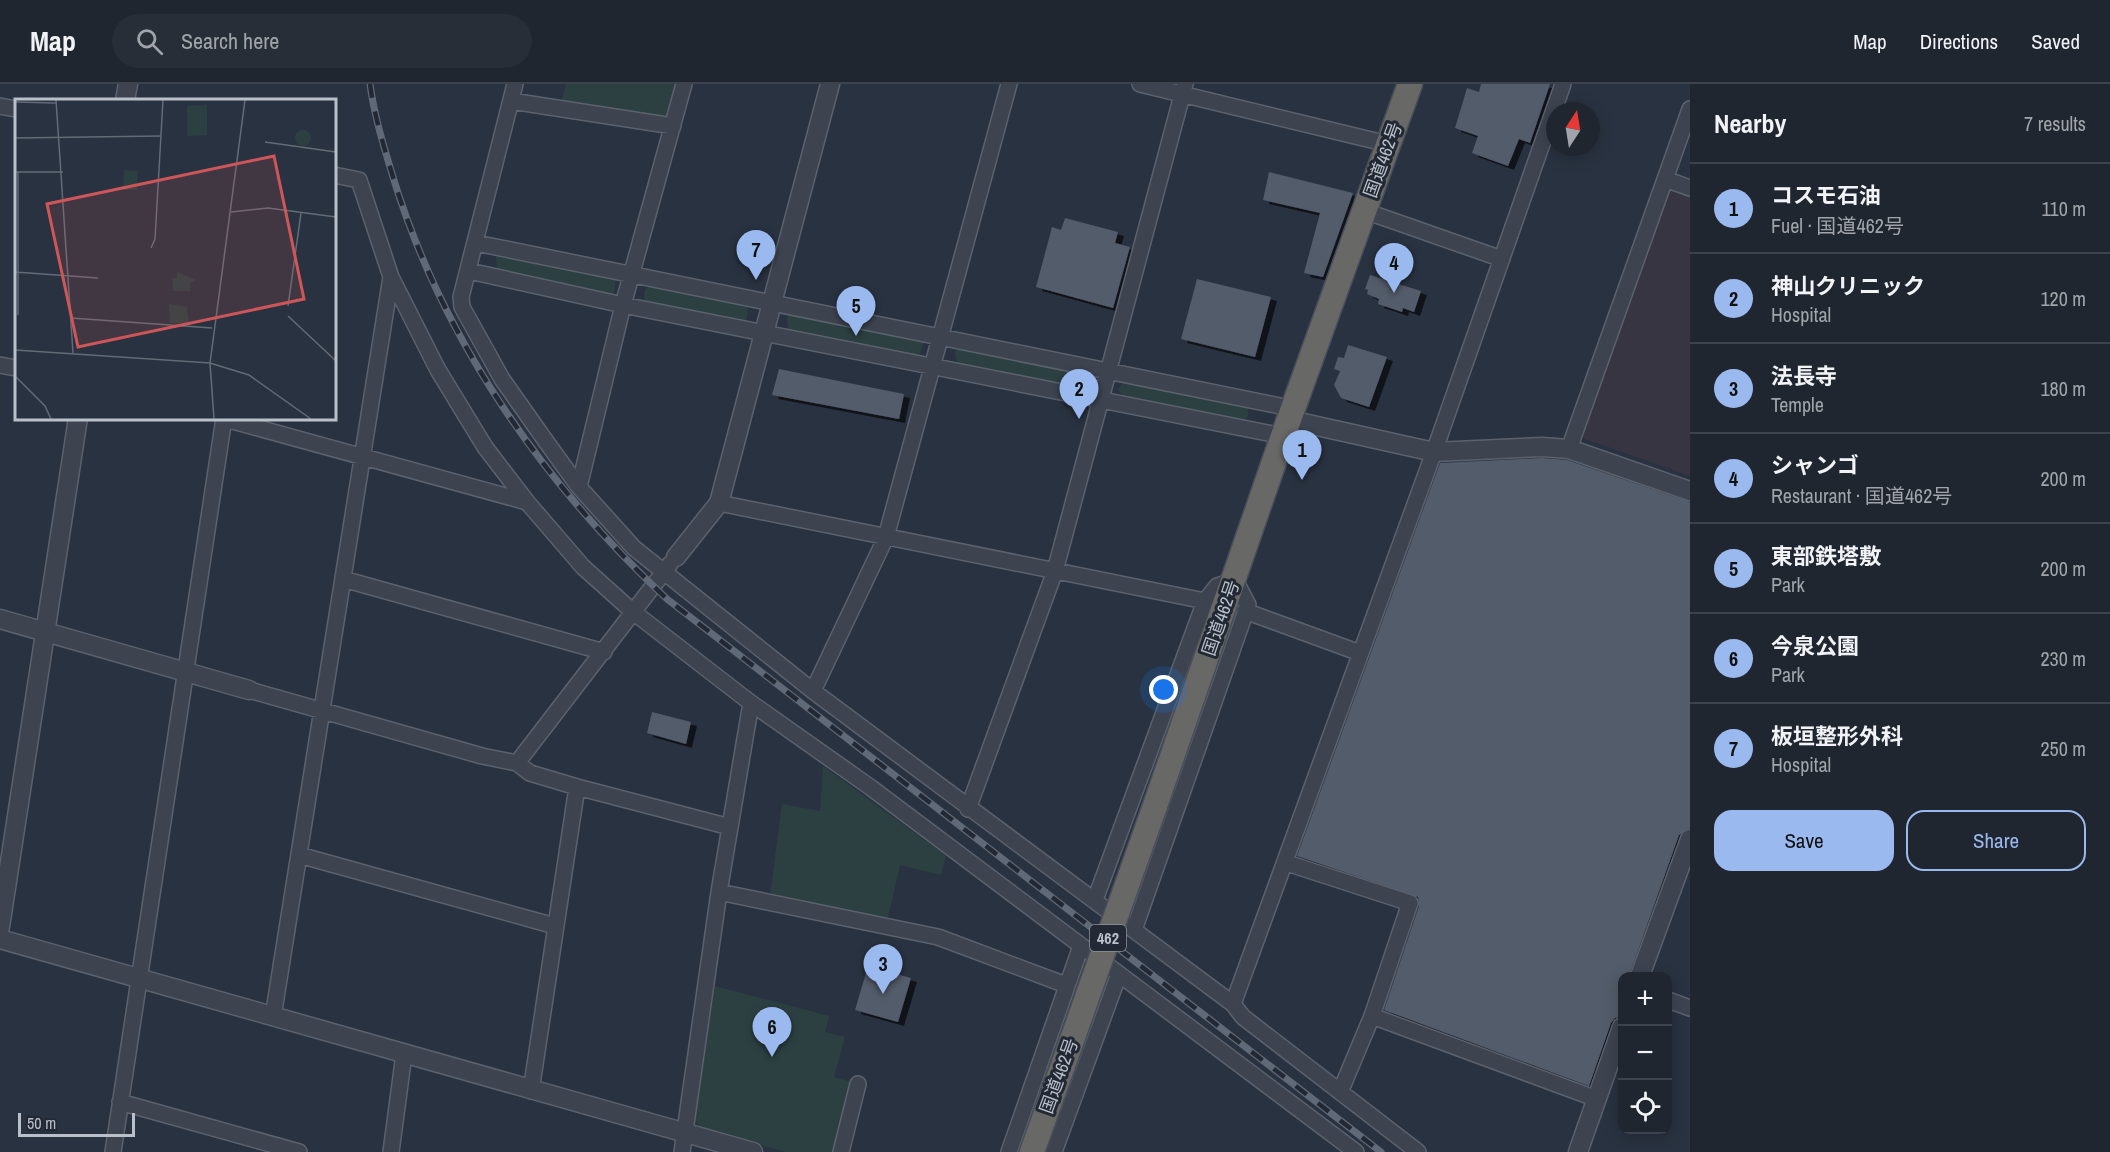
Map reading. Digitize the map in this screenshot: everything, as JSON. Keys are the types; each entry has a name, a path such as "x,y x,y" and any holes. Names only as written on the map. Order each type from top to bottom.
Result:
{"highway":[{"name":"国道462号","path":"1032,1152 1410,84"}],"street":[{"path":"125,99 128,84"},
{"path":"515,84 461,297 462,307 502,379 579,487 634,548 813,691 1233,1004 1243,1017 1341,1090 1418,1152"},
{"path":"579,487 623,304 684,84"},
{"path":"517,763 604,652 632,611 718,503 830,84"},
{"path":"813,691 886,537 943,336 1009,84"},
{"path":"1140,84 1183,89 1388,144"},
{"path":"1233,1004 1287,863 1563,84"},
{"path":"968,808 1055,571 1183,89"},
{"path":"511,100 673,126"},
{"path":"0,106 15,109"},
{"path":"1569,448 1690,109"},
{"path":"336,175 359,180 391,277 438,370 485,447 526,502 583,567 632,611 751,703 870,787 1356,1152"},
{"path":"1665,179 1690,188"},
{"path":"1365,211 1502,259"},
{"path":"476,243 943,336 1108,372 1289,422 1434,452 1569,448 1690,491"},
{"path":"469,271 1100,401 1289,422"},
{"path":"273,1017 391,277"},
{"path":"0,364 15,368"},
{"path":"0,927 78,420"},
{"path":"113,1152 223,420"},
{"path":"227,420 526,502"},
{"path":"718,503 1204,601"},
{"path":"343,579 604,652"},
{"path":"1095,900 1204,601 1217,586 1235,580 1248,604 1134,930"},
{"path":"1245,611 1360,653"},
{"path":"0,620 482,756 517,763 530,773 730,827"},
{"path":"683,1143 719,892 751,703"},
{"path":"531,1091 577,787"},
{"path":"1641,972 1690,839"},
{"path":"299,855 555,926"},
{"path":"1287,863 1410,903 1372,1016 1341,1090"},
{"path":"719,892 938,937 1066,985"},
{"path":"0,939 531,1091 683,1143 753,1152"},
{"path":"1009,1152 1081,946"},
{"path":"1054,1152 1119,974"},
{"path":"1672,1001 1690,1008"},
{"path":"1372,1016 1597,1099"},
{"path":"1578,1152 1618,1041"},
{"path":"391,1152 404,1054"},
{"path":"841,1152 858,1084"},
{"path":"120,1102 299,1152"}],"shaded area":[{"path":"1668,188 1690,192 1690,476 1585,439 1580,431"}],"green space":[{"path":"566,84 678,84 670,116 663,120 561,103"},
{"path":"501,254 613,277 616,279 614,294 610,296 497,272 496,256"},
{"path":"651,285 743,303 748,308 746,321 737,323 648,304 644,299 645,290"},
{"path":"793,313 919,338 924,343 918,357 788,330 787,317"},
{"path":"962,348 1087,374 1091,379 1088,388 1079,391 957,366 955,351"},
{"path":"1131,382 1242,403 1248,409 1248,416 1243,421 1126,401 1118,389 1123,383"},
{"path":"823,766 946,856 941,875 900,865 887,922 770,895 782,804 820,811"},
{"path":"715,986 829,1016 825,1032 845,1037 834,1077 851,1082 833,1152 786,1152 702,1129 695,1120"}],"building":[{"path":"1481,84 1550,84 1530,143 1519,139 1508,166 1472,153 1478,136 1455,128 1467,88 1479,92"},
{"path":"1269,172 1353,193 1323,277 1304,273 1320,213 1263,200"},
{"path":"1065,218 1118,232 1115,243 1130,247 1113,308 1036,287 1052,227 1061,230"},
{"path":"1370,275 1421,291 1414,312 1403,308 1402,312 1378,304 1379,299 1367,294 1368,290 1365,289"},
{"path":"1197,279 1271,297 1255,357 1181,339"},
{"path":"1348,345 1387,357 1369,407 1341,398 1334,385 1340,371 1334,369 1338,357 1344,358"},
{"path":"779,369 904,394 899,419 772,395"},
{"path":"1542,458 1567,460 1690,502 1690,828 1679,835 1630,972 1618,972 1618,1017 1611,1023 1589,1086 1384,1010 1419,906 1418,897 1297,856 1440,463"},
{"path":"652,712 691,722 686,744 647,733"},
{"path":"868,966 911,978 898,1022 855,1010"}],"railway":[{"path":"370,84 383,143 414,237 439,296 469,352 502,406 539,458 622,554 667,599 1381,1152"}],"place":[{"name":"板垣整形外科","path":"756,280"},
{"name":"シャンゴ","path":"1394,293"},
{"name":"東部鉄塔敷","path":"856,336"},
{"name":"神山クリニック","path":"1079,419"},
{"name":"コスモ石油","path":"1302,480"},
{"name":"法長寺","path":"883,994"},
{"name":"今泉公園","path":"772,1057"}]}
